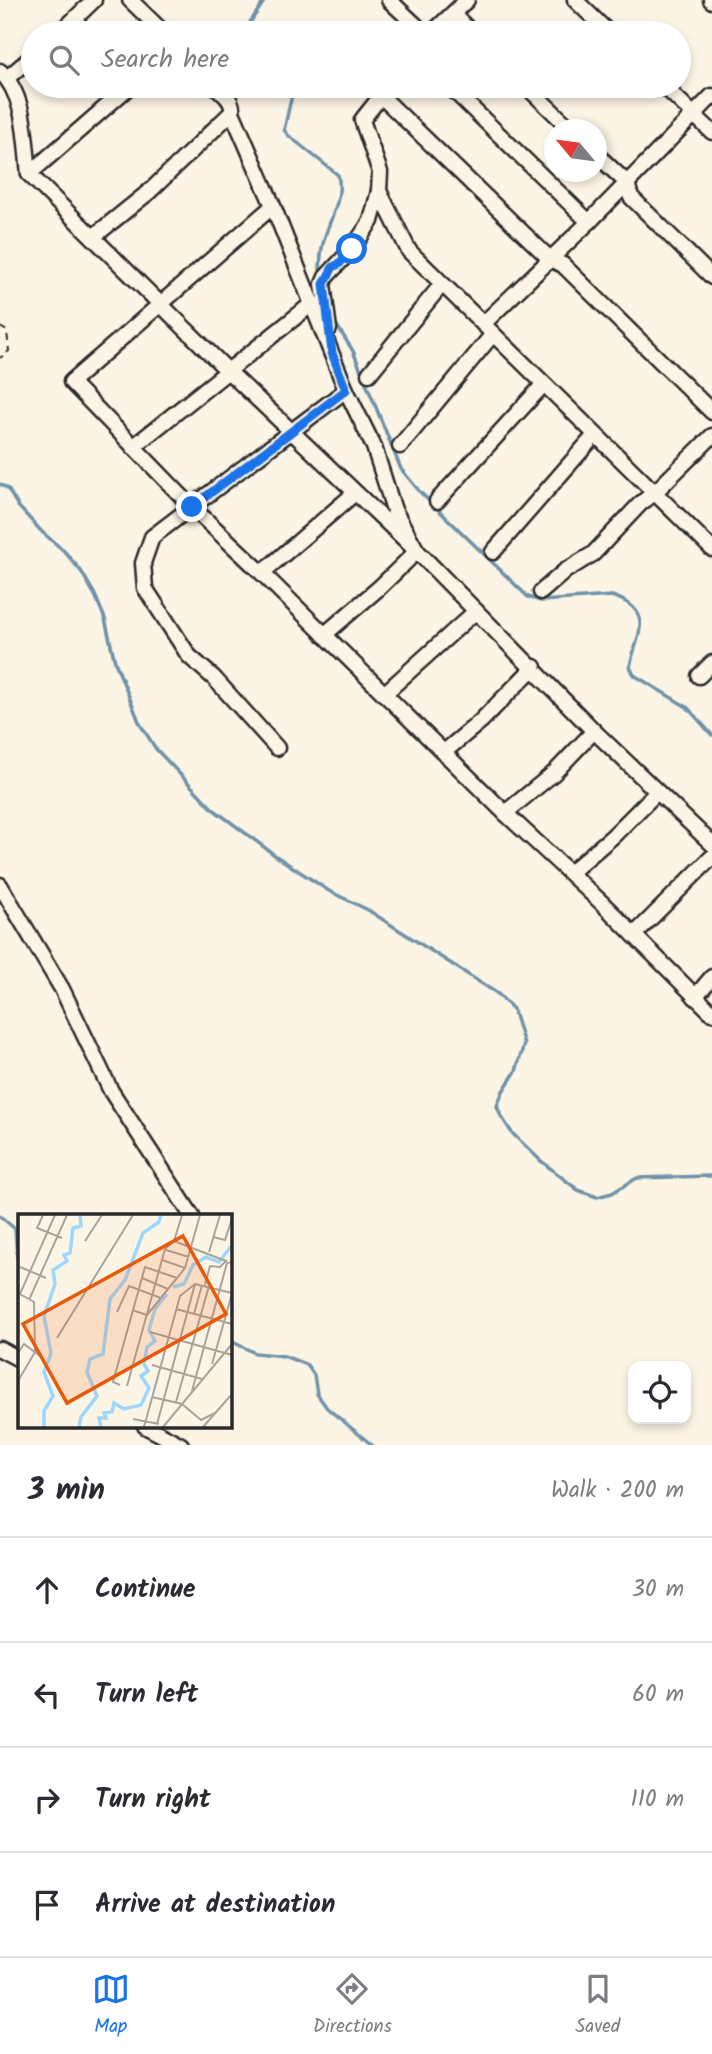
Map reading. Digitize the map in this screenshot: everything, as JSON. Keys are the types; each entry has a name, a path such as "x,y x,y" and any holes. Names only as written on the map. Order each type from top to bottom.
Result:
{"street":[{"path":"72,21 94,0"},
{"path":"130,0 152,21"},
{"path":"389,0 411,21"},
{"path":"445,21 467,0"},
{"path":"575,0 597,21"},
{"path":"453,14 460,21"},
{"path":"21,63 4,74 23,118 29,174 228,371 417,551 594,731 712,844"},
{"path":"400,446 488,329 550,259 712,96"},
{"path":"29,174 116,98"},
{"path":"227,98 233,106 232,112 313,303 346,390 374,447 394,510 417,551"},
{"path":"332,353 324,284 333,267 352,249 371,221 379,191 380,172 362,120 379,98"},
{"path":"391,98 550,259 563,265 712,411"},
{"path":"461,98 589,222"},
{"path":"539,98 560,119"},
{"path":"677,98 712,132"},
{"path":"93,237 150,191 232,112"},
{"path":"607,164 627,183 631,197 712,277"},
{"path":"379,191 409,251 712,549"},
{"path":"273,206 71,382 192,507 712,1013"},
{"path":"369,374 442,284"},
{"path":"134,447 313,303"},
{"path":"437,500 543,385"},
{"path":"277,748 214,678 189,656 145,588 143,563 152,537 346,390"},
{"path":"493,552 595,435"},
{"path":"541,592 565,571 593,554 640,504 654,494 712,436"},
{"path":"262,573 355,493"},
{"path":"324,635 417,551"},
{"path":"384,694 476,611"},
{"path":"699,676 712,663"},
{"path":"444,752 481,721 534,667"},
{"path":"505,813 554,773 594,731"},
{"path":"570,872 613,836 657,792"},
{"path":"634,935 712,857"},
{"path":"0,885 62,989 111,1091 190,1214"},
{"path":"695,997 712,978"},
{"path":"0,1349 18,1358"},
{"path":"149,1428 181,1445"}],"path":[{"path":"0,327 7,331 9,351 0,358"}],"waterway":[{"path":"251,21 265,0"},
{"path":"291,98 284,130 338,175 339,193 322,248 320,277"},
{"path":"334,321 353,351 401,469 420,492 528,597 541,601 612,596 635,609 640,626 630,667 634,675 687,707 712,735"},
{"path":"0,484 8,489 18,506 81,571 105,619 115,662 140,724 156,749 213,809 276,856 329,891 368,910 498,994 513,1009 524,1044 516,1071 497,1106 512,1133 541,1161 578,1190 597,1197 612,1193 637,1178 712,1176"},
{"path":"0,1216 15,1229 18,1259"},
{"path":"231,1341 255,1353 284,1356 307,1365 314,1375 317,1394 327,1408 372,1445"}],"route":[{"path":"192,507 316,410 346,390 332,353 324,284 333,267 352,249"}]}
